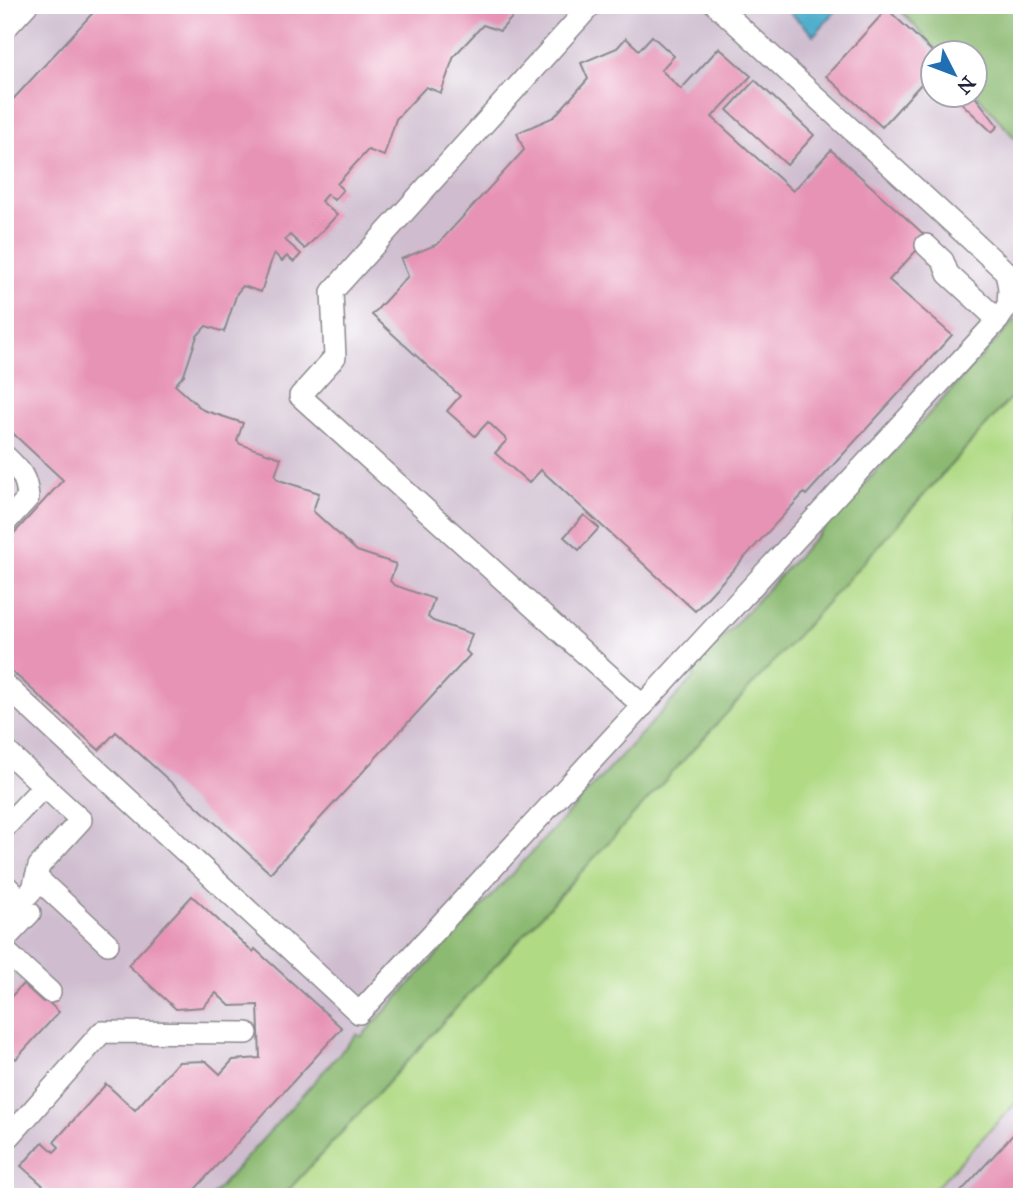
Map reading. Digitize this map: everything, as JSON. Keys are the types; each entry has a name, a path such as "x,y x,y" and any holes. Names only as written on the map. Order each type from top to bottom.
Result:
{"street":[{"path":"5,29 27,5"},
{"path":"591,5 332,292 335,357 300,396 643,706"},
{"path":"5,684 359,1013 998,320 1008,305 1006,272 716,5"},
{"path":"926,245 943,261 948,274 998,320"},
{"path":"5,456 27,482 28,498 5,523"},
{"path":"7,754 81,820 39,866 43,884 108,944"},
{"path":"5,828 44,786"},
{"path":"5,919 33,889 43,884"},
{"path":"5,939 43,884"},
{"path":"5,885 22,901"},
{"path":"5,951 50,992"},
{"path":"5,1137 9,1136 102,1032 247,1033"}],"shaded area":[{"path":"5,5 896,5 925,38 918,38 918,108 988,108 1022,146 1022,313 692,672 696,676 361,1038 356,1035 226,1180 244,1197 5,1197"},
{"path":"1022,1087 1022,1197 922,1197"}],"green space":[{"path":"896,5 1022,5 1022,146 988,108 988,38 925,38"},
{"path":"1022,313 1022,385 561,894 282,1197 211,1197 357,1034 361,1037 695,676 691,672"},
{"path":"1022,385 1022,1096 927,1197 282,1197 915,505"}],"water":[{"path":"782,5 841,5 814,35"}],"building":[{"path":"100,5 523,5 500,31 483,25 454,56 441,93 426,87 396,119 384,156 368,150 337,184 343,190 334,200 327,194 321,201 337,215 305,249 290,235 285,240 301,254 294,262 287,256 282,261 274,253 261,292 243,286 237,293 224,332 206,326 197,336 184,375 175,385 203,410 243,423 237,441 281,458 275,476 279,480 319,493 313,511 357,551 396,564 390,581 394,585 434,599 428,617 472,634 466,651 470,655 270,873 116,732 99,750 5,665 5,543 63,480 5,426 5,108"},
{"path":"887,9 918,38 918,87 882,127 826,76"},
{"path":"652,36 674,56 661,70 681,89 719,48 751,76 712,117 793,191 831,150 928,238 889,280 952,335 806,495 804,493 695,611 541,470 529,483 495,453 507,440 488,422 475,436 447,411 460,396 372,315 408,276 401,259 438,244 524,150 517,133 554,117 588,79 581,63 617,48 626,38 639,50"},
{"path":"755,80 814,135 787,165 727,110"},
{"path":"967,108 984,108 998,126 992,132"},
{"path":"584,515 599,528 579,550 564,537"},
{"path":"192,896 342,1028 188,1197 56,1197 21,1166 43,1142 54,1152 59,1147 54,1142 106,1084 135,1110 178,1062 206,1061 220,1074 233,1060 260,1058 258,1005 230,1006 216,993 203,1007 176,1009 128,965"},
{"path":"23,984 59,1012 16,1059 5,1050 5,1003"},
{"path":"1018,1129 1022,1132 1022,1197 956,1197"}]}
